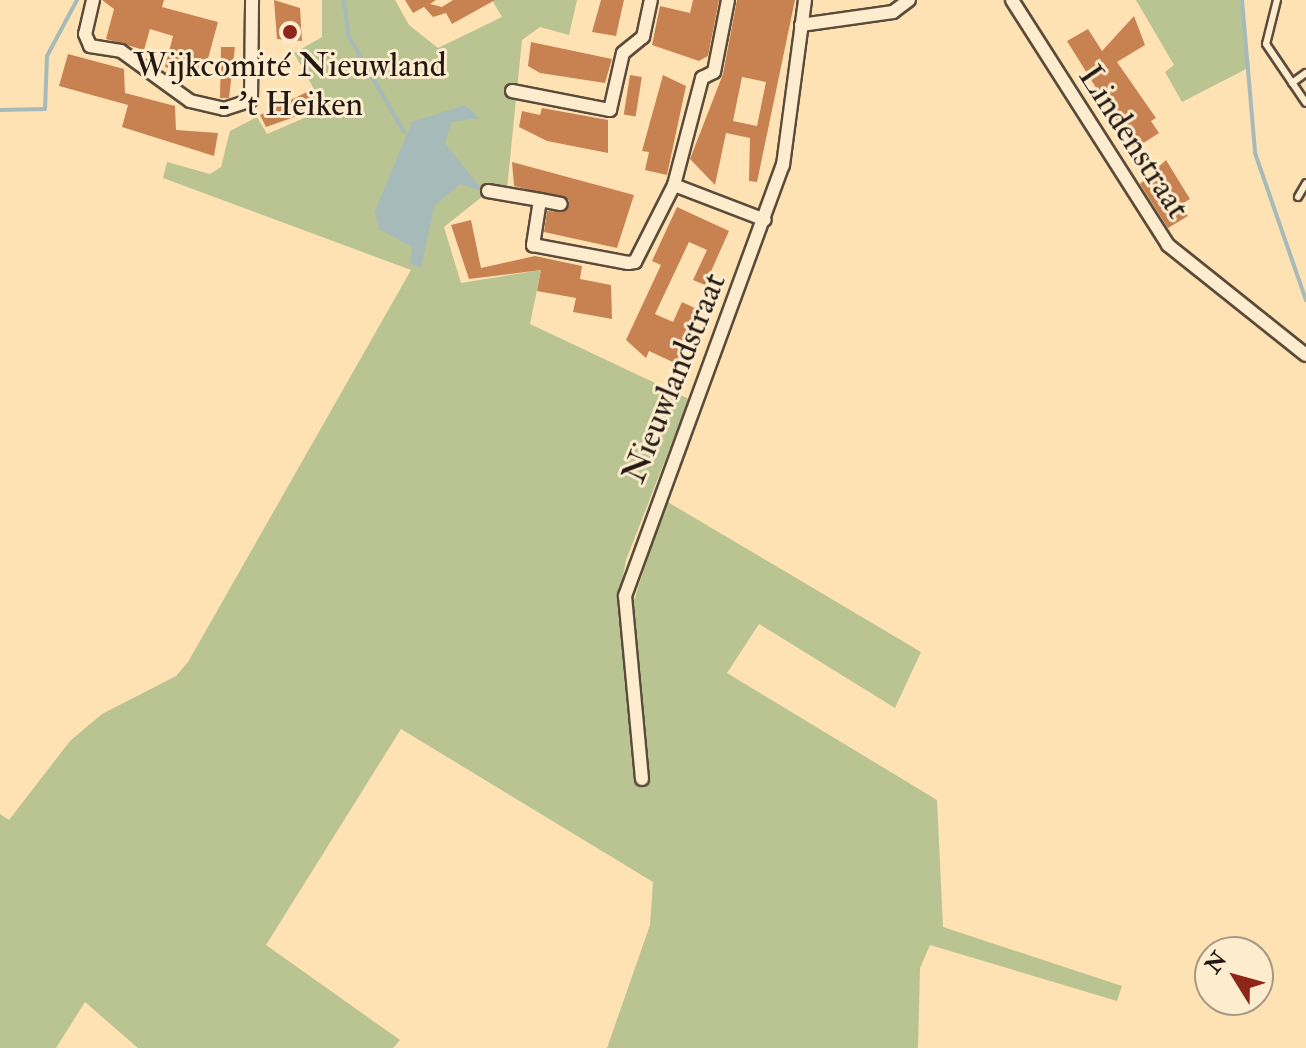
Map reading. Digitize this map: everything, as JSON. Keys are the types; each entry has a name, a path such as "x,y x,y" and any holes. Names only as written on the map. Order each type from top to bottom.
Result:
{"street":[{"path":"93,0 85,34 90,46 137,59 190,101 224,109 251,100 252,0"},
{"path":"512,91 610,110 623,53 643,37 651,0"},
{"path":"540,200 533,245 635,262 674,185 702,78 714,72 728,0"},
{"name":"Nieuwlandstraat","path":"642,779 625,596 765,220 794,114 805,0"},
{"path":"801,25 893,12 909,0"},
{"name":"Lindenstraat","path":"1012,0 1168,245 1306,355"},
{"path":"674,185 765,220"},
{"path":"488,191 561,204"}],"lane":[{"path":"1277,0 1266,44 1306,103"},
{"path":"1292,83 1306,73"},
{"path":"1298,197 1306,183"}],"green space":[{"path":"322,0 395,0 409,25 438,48 502,17 492,0 577,0 569,35 540,27 522,40 507,189 493,188 444,227 461,283 541,270 530,324 689,399 626,560 618,602 632,607 666,501 921,652 895,708 759,624 727,673 937,800 943,927 1122,986 1117,1001 930,945 920,968 918,1048 607,1048 650,925 653,882 401,729 266,945 400,1040 393,1048 138,1048 85,1002 56,1048 0,1048 0,814 9,820 70,741 102,714 176,676 188,662 411,270 163,178 167,162 210,174 221,167 230,131 257,117 267,134 325,109 294,53 322,37"},
{"path":"1136,0 1240,0 1250,67 1182,102 1165,72 1174,65"}],"shaded area":[{"path":"465,105 479,118 452,122 445,143 484,192 460,184 434,206 421,268 410,263 412,247 379,229 375,211 412,122"}],"building":[{"path":"102,0 164,0 162,7 218,22 203,77 165,67 173,36 150,29 144,50 106,39 114,9"},
{"name":"Wijkcomité Nieuwland - 't Heiken","path":"274,0 300,8 302,41 277,39"},
{"path":"405,0 436,0 430,4 442,7 453,0 495,0 452,24 446,13 433,17 424,7 413,13"},
{"path":"601,0 624,0 616,36 592,32"},
{"path":"693,0 719,0 708,56 699,61 652,45 660,6 690,13"},
{"path":"737,0 795,0 757,182 749,181 750,138 726,133 715,185 690,159 723,74","holes":["742,77 766,82 757,126 733,121"]},
{"path":"1134,16 1145,45 1117,62 1156,118 1151,121 1159,133 1134,149 1067,41 1088,29 1102,51"},
{"path":"531,42 612,59 605,83 540,73 528,66"},
{"path":"221,47 235,47 229,98 220,98"},
{"path":"68,54 124,69 125,93 175,106 176,130 218,133 214,156 122,127 128,105 59,86"},
{"path":"630,75 642,77 636,116 624,115"},
{"path":"663,75 686,86 667,175 645,170 649,152 642,151"},
{"path":"311,90 320,108 266,127 260,115"},
{"path":"542,108 608,120 608,153 547,141 519,127 522,111 540,115"},
{"path":"1166,160 1190,199 1180,205 1188,216 1168,228 1140,184"},
{"path":"512,162 634,195 617,248 544,232 547,211 565,212 569,200 514,186"},
{"path":"677,207 729,231 705,285 693,280 707,250 689,242 655,314 673,322 682,302 701,311 677,364 649,351 646,358 626,340 661,265 652,261"},
{"path":"471,220 481,268 535,256 582,266 580,279 611,285 612,319 573,312 576,298 537,291 541,270 469,279 451,225"}],"waterway":[{"path":"0,110 45,109 47,56 77,0"},
{"path":"344,0 348,35 404,132"},
{"path":"1242,0 1255,153 1306,300"}],"place":[{"name":"Wijkcomité Nieuwland - 't Heiken","path":"290,32"}]}
